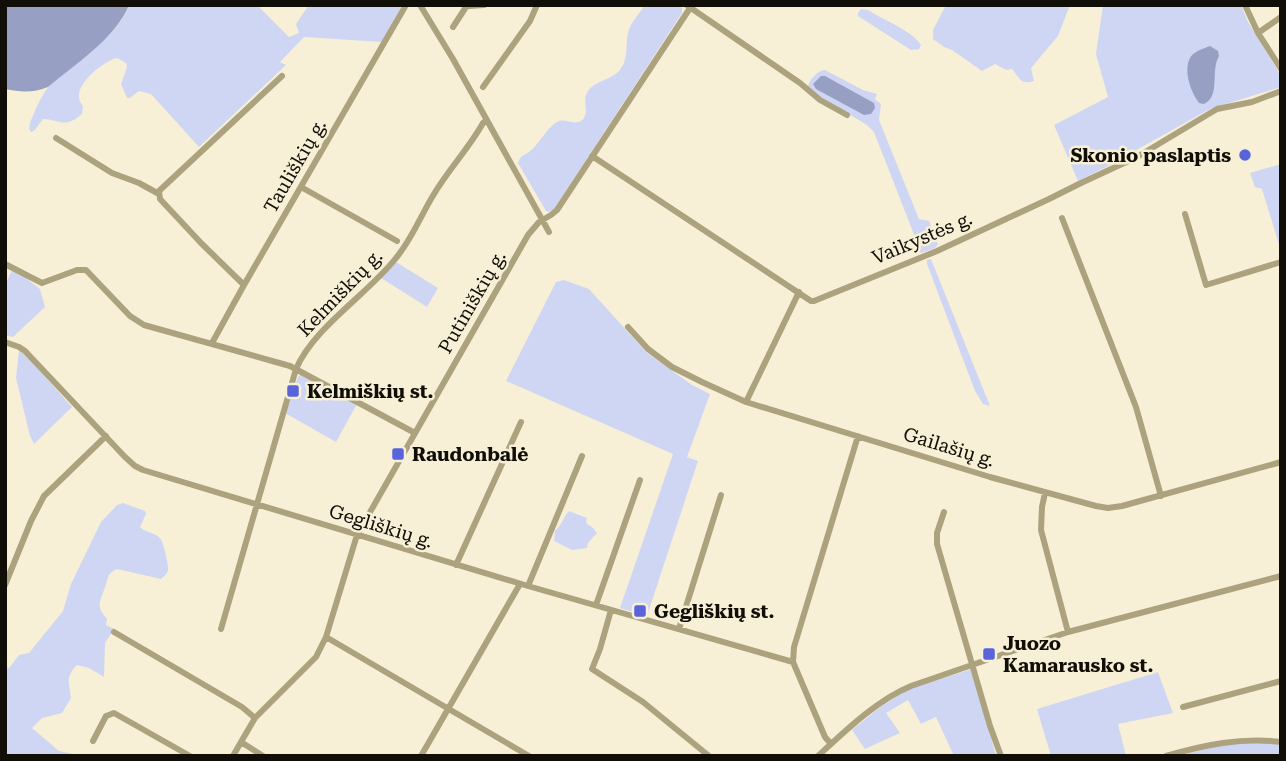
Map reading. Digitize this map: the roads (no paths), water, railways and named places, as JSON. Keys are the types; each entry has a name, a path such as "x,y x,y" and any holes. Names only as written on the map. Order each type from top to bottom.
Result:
{"street":[{"name":"Tauliškių g.","path":"212,343 406,5"},
{"path":"420,5 549,232"},
{"path":"453,27 466,7 484,5"},
{"path":"483,87 530,21 537,5"},
{"path":"1245,5 1258,33 1281,69"},
{"path":"690,6 820,100 847,115"},
{"name":"Putiniškių g.","path":"233,756 255,718 311,663 326,637 357,535 528,236 536,224 557,209 690,6"},
{"path":"1258,33 1281,17"},
{"path":"244,285 160,199 159,194 161,188 282,76"},
{"name":"Vaikystės g.","path":"592,156 811,301 896,268 1049,199 1137,157 1217,109 1252,102 1281,91"},
{"name":"Kelmiškių g.","path":"222,629 296,369 302,357 398,257 435,192 487,120"},
{"path":"56,138 112,173 159,194"},
{"path":"301,187 397,242"},
{"path":"1185,214 1206,285 1281,262"},
{"path":"1062,218 1136,407 1161,496"},
{"path":"5,264 42,283 77,270 86,270 136,321 144,325 286,364 415,433"},
{"path":"746,402 799,292"},
{"name":"Gailašių g.","path":"628,327 648,349 672,367 746,402 1096,506 1122,506 1281,462"},
{"name":"Gegliškių g.","path":"5,342 25,351 130,462 143,470 520,584 793,662"},
{"path":"456,565 521,422"},
{"path":"5,585 44,496 106,436"},
{"path":"831,744 825,737 793,662 798,629 858,436"},
{"path":"528,586 582,456"},
{"path":"596,605 640,480"},
{"path":"1045,493 1041,530 1068,632"},
{"path":"679,629 721,495"},
{"path":"944,512 937,533 937,544 1001,756"},
{"path":"818,756 866,714 899,691 1068,632 1281,576"},
{"path":"421,756 520,584"},
{"path":"611,610 593,669 643,702 709,756"},
{"path":"114,632 242,707 255,718"},
{"path":"326,637 529,756"},
{"path":"1183,707 1281,681"},
{"path":"93,741 106,716 114,713 190,756"},
{"path":"241,742 263,756"},
{"path":"1166,756 1226,742 1281,742"}],"place":[{"name":"Skonio paslaptis","path":"1245,155"},
{"name":"Kelmiškių st.","path":"293,391"},
{"name":"Raudonbalė","path":"398,454"},
{"name":"Gegliškių st.","path":"640,611"},
{"name":"Juozo Kamarausko st.","path":"989,654"}]}
